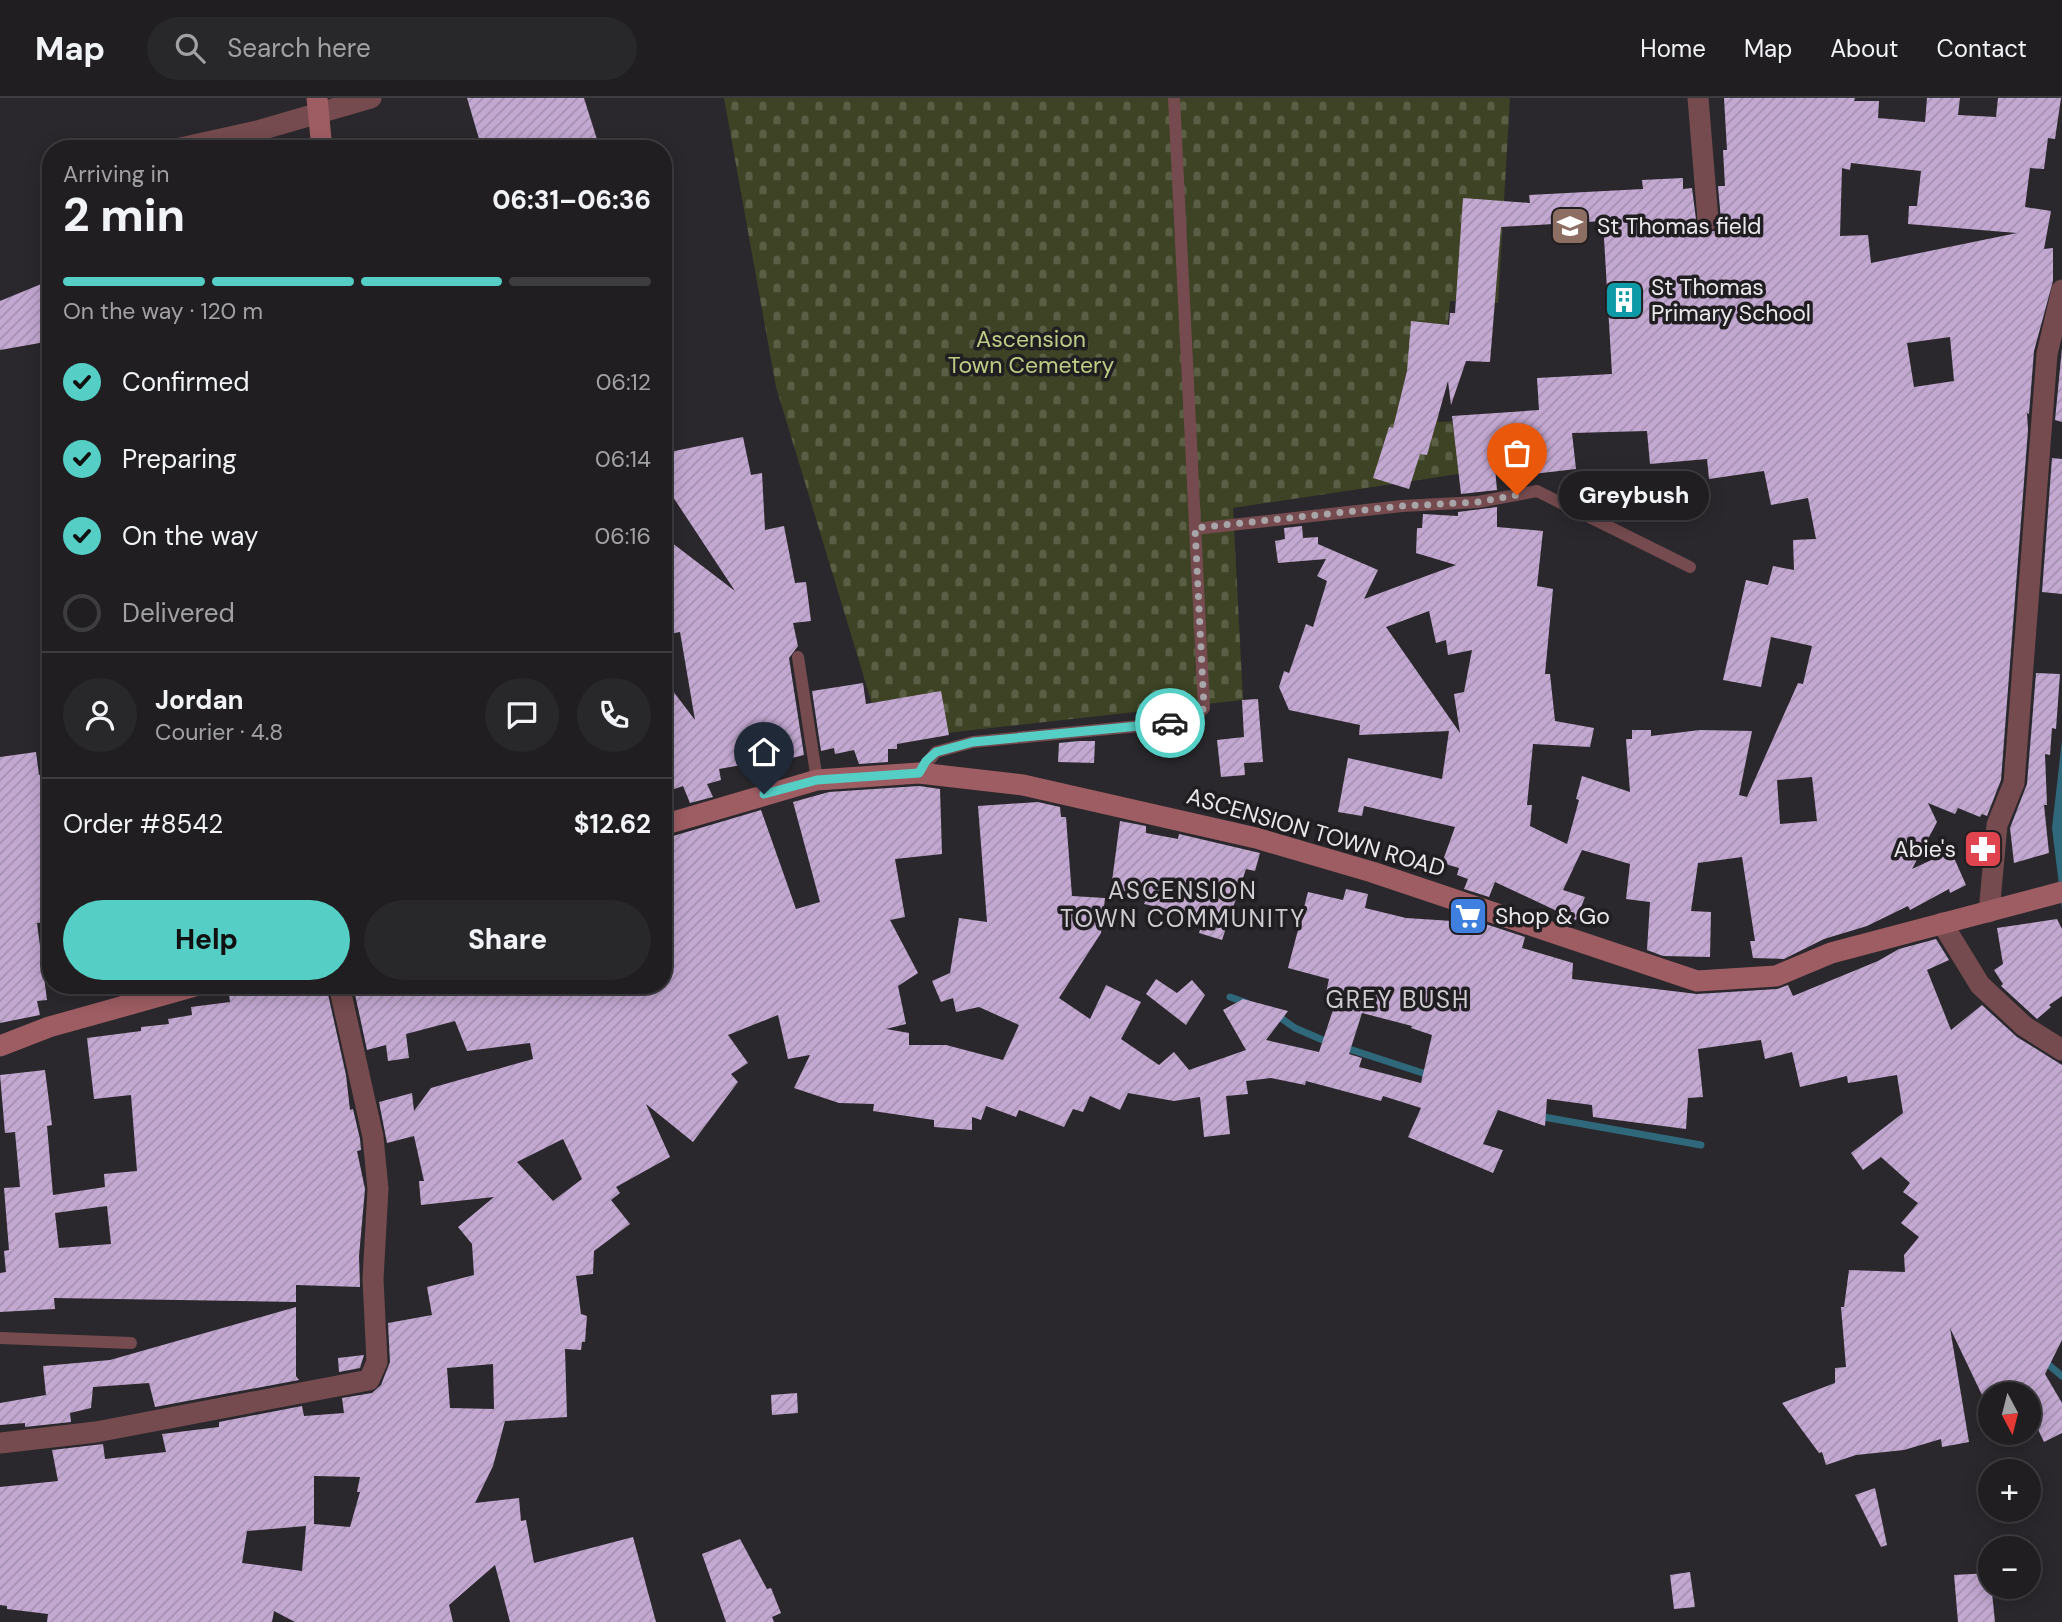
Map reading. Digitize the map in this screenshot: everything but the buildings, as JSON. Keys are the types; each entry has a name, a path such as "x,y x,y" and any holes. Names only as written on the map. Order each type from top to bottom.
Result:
{"main road":[{"path":"318,105 321,140"},
{"name":"ASCENSION TOWN ROAD","path":"672,822 817,780 919,773 1023,785 1256,838 1444,895 1554,936 1697,981 1776,976 1831,953 2062,892"},
{"path":"0,1046 49,1027 167,994"}],"street":[{"path":"216,140 257,131 318,105 372,98"},
{"path":"1698,98 1708,220"},
{"path":"1989,912 1997,825 2014,783 2047,354 2062,290"},
{"path":"1942,923 1980,985 2024,1026 2062,1050"},
{"path":"0,1443 96,1432 369,1380 377,1362 373,1279 378,1189 373,1137 342,994"}],"lane":[{"path":"919,773 926,761 936,752 973,742 1191,721 1204,708 1174,98"},
{"path":"1195,528 1402,506 1478,502 1537,491 1690,567"},
{"path":"798,657 817,780"},
{"path":"0,1338 131,1343"}],"green space":[{"name":"Ascension Town Cemetery","path":"724,98 1510,98 1498,303 1450,301 1438,422 1500,419 1485,470 1233,508 1243,700 883,740 776,387"}],"water":[{"path":"2062,740 2062,910 2052,828"}],"waterway":[{"path":"1230,997 1247,1003"},
{"path":"1275,1014 1295,1028 1332,1044"},
{"path":"1343,1047 1432,1076"},
{"path":"1538,1116 1701,1145"},
{"path":"2043,1360 2062,1376"}],"way so far":[{"path":"1170,723 1191,721 1204,708 1201,694 1195,528 1402,506 1478,502 1517,495"}],"place":[{"name":"St Thomas field","path":"1570,226"},
{"name":"St Thomas Primary School","path":"1624,300"},
{"name":"Greybush","path":"1517,495"},
{"name":"Abie's","path":"1983,849"},
{"name":"Shop & Go","path":"1468,916"}],"district":[{"name":"ASCENSION TOWN COMMUNITY","path":"1183,905"},
{"name":"GREY BUSH","path":"1398,1000"}],"route":[{"path":"764,794 817,780 919,773 926,761 936,752 973,742 1170,723"}]}
